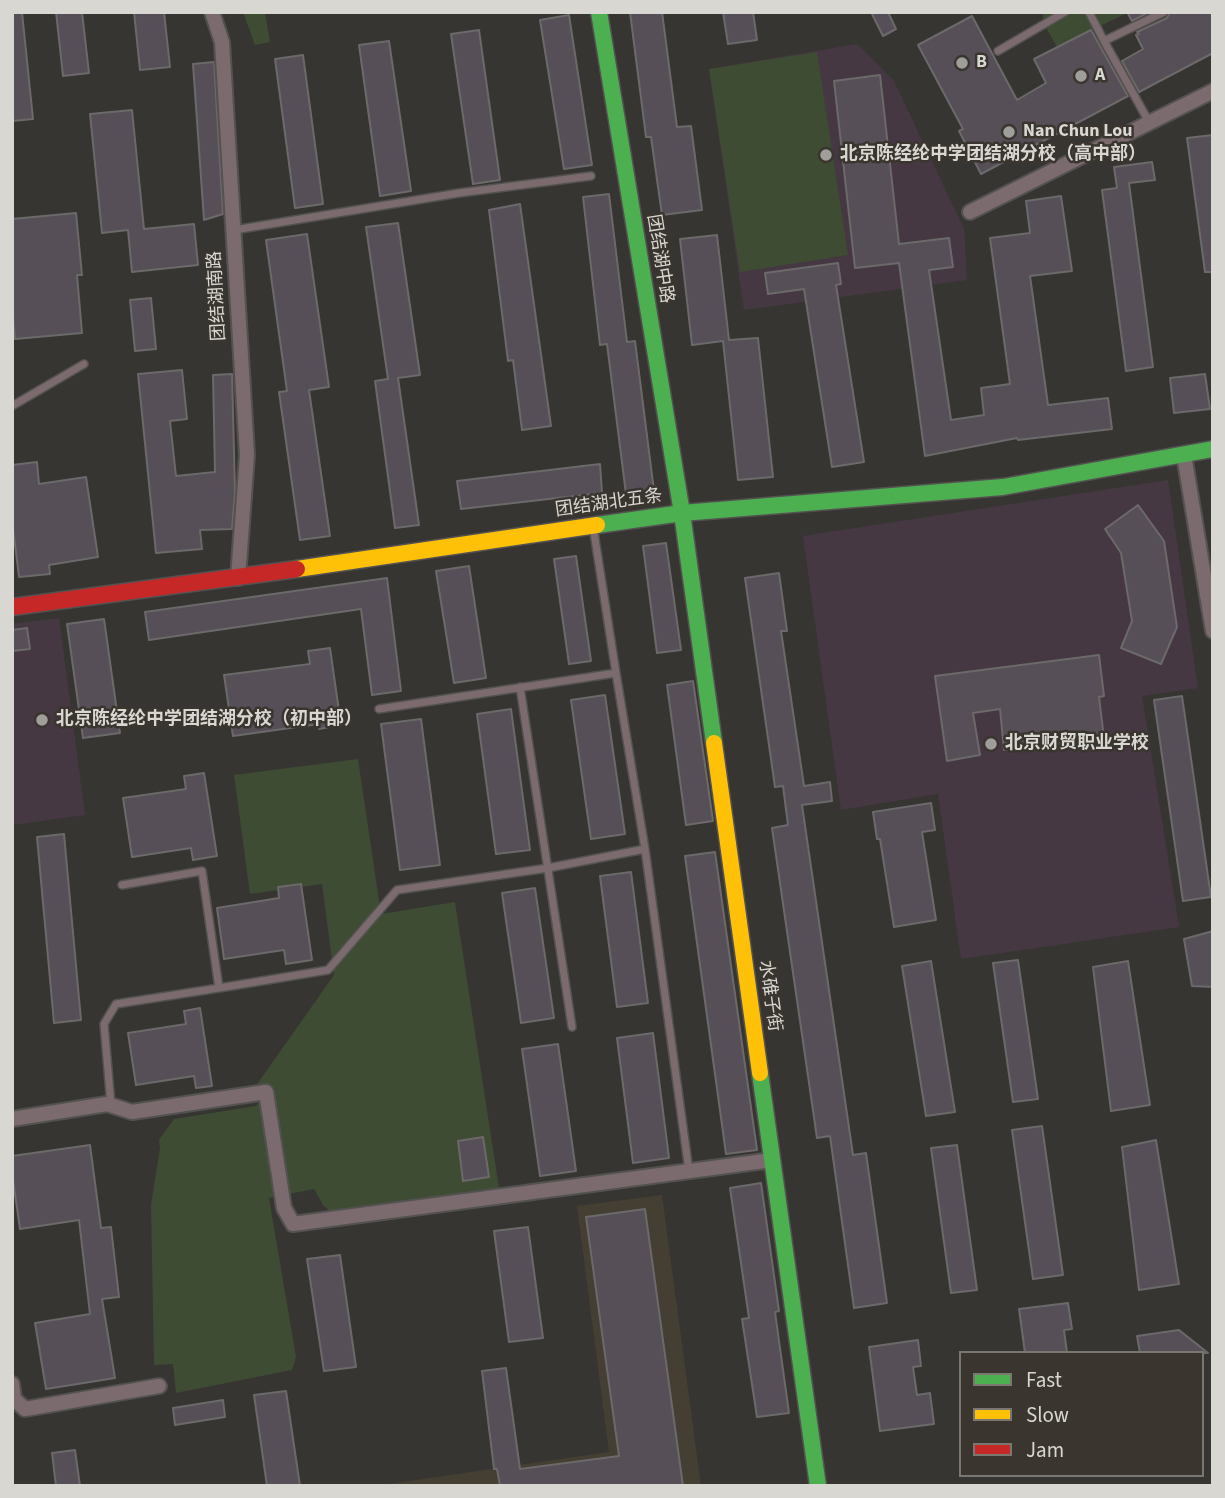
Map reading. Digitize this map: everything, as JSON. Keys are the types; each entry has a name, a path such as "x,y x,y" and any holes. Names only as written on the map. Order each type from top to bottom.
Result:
{"street":[{"name":"团结湖南路","path":"212,12 222,42 247,454 238,578"},
{"name":"团结湖中路","path":"599,12 682,513"},
{"path":"970,212 1213,91"},
{"name":"团结湖北五条","path":"12,607 238,578 682,513 1003,487 1213,449"},
{"path":"1184,455 1213,631"},
{"name":"水碓子街","path":"682,513 818,1486"},
{"path":"12,1119 107,1104 132,1112 266,1091 284,1208 293,1224 772,1160"},
{"path":"12,1384 14,1399 25,1409 159,1387"}],"lane":[{"path":"998,51 1065,12"},
{"path":"1089,12 1149,122"},
{"path":"1104,41 1164,12"},
{"path":"233,230 459,193 591,176"},
{"path":"12,406 84,363"},
{"path":"593,526 645,849 690,1172"},
{"path":"379,709 616,673"},
{"path":"520,687 572,1027"},
{"path":"111,1105 104,1024 116,1004 328,970 397,890 548,868 645,849"},
{"path":"122,885 202,871 219,988"}],"shaded area":[{"name":"北京陈经纶中学团结湖分校（高中部）","path":"857,44 894,81 964,229 967,280 744,310 709,69"},
{"name":"北京财贸职业学校","path":"1168,480 1198,688 1142,696 1179,927 961,959 938,794 841,810 803,536"},
{"name":"北京陈经纶中学团结湖分校（初中部）","path":"59,618 85,815 12,825 12,624"},
{"path":"662,1195 701,1486 374,1486 609,1452 577,1206"}],"green space":[{"path":"243,12 265,12 270,42 255,45"},
{"path":"1042,12 1125,14 1057,47 1044,24"},
{"path":"817,52 848,255 740,272 709,69"},
{"path":"358,759 381,914 455,902 501,1201 343,1224 323,1205 314,1189 269,1198 296,1357 292,1370 176,1393 173,1364 154,1365 151,1205 159,1140 174,1119 256,1106 263,1099 255,1087 334,975 322,884 250,894 234,775"}],"building":[{"path":"12,12 22,12 33,119 12,121"},
{"path":"56,12 82,12 89,73 63,76"},
{"path":"134,12 164,12 170,67 140,70"},
{"path":"630,12 662,12 677,127 691,126 702,210 662,215 651,137 646,137"},
{"path":"723,12 753,12 757,40 728,44"},
{"path":"871,12 888,12 896,29 883,36"},
{"path":"1127,12 1149,12 1132,21"},
{"path":"1170,12 1213,12 1213,53 1139,92 1122,61 1143,49 1137,32 1167,18"},
{"path":"569,15 592,165 564,169 540,20"},
{"path":"972,16 1017,100 1046,83 1034,59 1091,30 1128,96 981,174 959,131 963,129 918,45"},
{"path":"479,30 500,180 473,184 451,34"},
{"path":"389,41 411,191 380,196 359,45"},
{"path":"303,55 323,204 295,208 275,59"},
{"path":"214,62 223,214 204,220 193,64"},
{"path":"880,75 899,244 949,238 953,267 929,270 951,420 984,415 981,388 1010,384 990,238 1030,233 1026,201 1061,196 1072,271 1030,276 1048,405 1108,398 1112,429 1017,438 925,456 899,263 855,268 834,81"},
{"path":"132,110 144,229 194,224 198,265 132,272 128,230 102,233 90,114"},
{"path":"1213,135 1213,272 1205,272 1187,138"},
{"path":"1152,162 1155,180 1129,183 1153,367 1126,371 1102,190 1117,188 1114,167"},
{"path":"609,194 627,342 635,341 654,491 626,494 607,344 600,345 583,197"},
{"path":"520,204 551,426 522,430 513,360 508,361 489,210"},
{"path":"76,213 82,275 77,275 82,333 15,339 12,306 12,219"},
{"path":"398,223 420,375 398,378 419,525 395,528 375,381 388,379 366,227"},
{"path":"307,234 329,387 309,390 330,536 300,540 279,392 287,391 266,240"},
{"path":"717,235 729,340 758,338 773,477 738,480 723,341 692,345 680,239"},
{"path":"838,263 841,284 836,285 864,462 832,467 804,289 768,294 765,273"},
{"path":"151,298 156,349 135,351 130,300"},
{"path":"182,370 187,419 170,421 176,476 215,472 213,375 232,374 235,492 232,529 200,530 202,549 156,553 138,374"},
{"path":"1205,374 1210,409 1174,413 1170,378"},
{"path":"37,462 39,484 86,477 98,557 49,565 50,574 19,577 12,520 12,465"},
{"path":"600,464 602,493 461,509 457,481"},
{"path":"1138,505 1164,541 1177,627 1161,664 1121,648 1132,621 1121,553 1105,529"},
{"path":"666,543 681,650 657,653 643,546"},
{"path":"576,556 591,661 569,664 554,559"},
{"path":"469,566 486,678 454,683 436,571"},
{"path":"779,573 787,631 781,631 804,786 830,782 832,801 802,805 853,1155 866,1153 887,1303 854,1308 830,1136 817,1138 772,828 788,825 783,786 775,787 745,578"},
{"path":"387,578 401,691 372,695 361,609 149,640 145,612"},
{"path":"104,619 120,733 83,738 67,624"},
{"path":"27,628 30,649 12,651 12,630"},
{"path":"330,648 341,725 319,729 319,724 233,736 224,675 310,664 308,651"},
{"path":"1099,655 1104,696 1099,697 1104,738 1004,750 1000,709 973,713 980,755 947,761 935,676"},
{"path":"693,681 713,821 686,825 667,685"},
{"path":"605,695 625,834 591,839 571,700"},
{"path":"1182,696 1211,897 1183,901 1154,700"},
{"path":"511,709 530,850 496,854 477,714"},
{"path":"421,719 440,865 400,870 381,724"},
{"path":"204,773 217,856 193,860 191,848 132,857 123,798 186,789 184,776"},
{"path":"931,803 935,830 922,832 936,920 894,927 873,812"},
{"path":"64,834 81,1020 54,1023 37,837"},
{"path":"715,852 757,1150 726,1154 685,856"},
{"path":"631,872 648,1003 617,1007 600,876"},
{"path":"301,884 312,960 286,964 284,950 224,959 217,908 279,898 278,887"},
{"path":"535,888 554,1018 521,1023 502,893"},
{"path":"1213,931 1213,987 1192,986 1184,939"},
{"path":"1018,960 1038,1099 1013,1102 993,963"},
{"path":"931,961 955,1112 926,1116 902,966"},
{"path":"1128,961 1150,1105 1111,1111 1093,967"},
{"path":"200,1008 212,1086 196,1088 194,1076 136,1085 128,1033 186,1024 184,1011"},
{"path":"653,1033 669,1158 633,1163 617,1038"},
{"path":"558,1044 576,1171 540,1176 522,1049"},
{"path":"1042,1126 1063,1275 1033,1279 1012,1130"},
{"path":"483,1137 489,1177 463,1181 458,1141"},
{"path":"1156,1140 1179,1284 1139,1290 1122,1147"},
{"path":"90,1145 101,1228 111,1227 119,1297 102,1299 115,1378 46,1389 35,1323 90,1314 79,1220 20,1229 12,1156"},
{"path":"957,1145 977,1290 951,1293 931,1148"},
{"path":"761,1183 779,1311 775,1312 789,1413 757,1417 742,1319 749,1318 730,1188"},
{"path":"645,1209 683,1486 500,1486 497,1469 494,1469 482,1371 506,1368 520,1469 619,1456 586,1217"},
{"path":"528,1227 543,1338 509,1342 494,1231"},
{"path":"340,1255 356,1367 324,1371 307,1259"},
{"path":"1068,1303 1072,1329 1064,1330 1067,1351 1025,1351 1019,1309"},
{"path":"1179,1330 1208,1353 1140,1351 1137,1336"},
{"path":"918,1340 921,1366 913,1367 917,1395 930,1393 934,1424 880,1431 869,1347"},
{"path":"286,1391 300,1486 267,1486 254,1395"},
{"path":"223,1400 225,1417 175,1425 173,1408"},
{"path":"75,1450 80,1486 56,1486 52,1453"}],"traffic: fast":[{"path":"599,12 682,513 714,743"},
{"path":"597,525 682,513 1003,487 1213,449"},
{"path":"760,1073 818,1486"}],"traffic: slow":[{"path":"297,569 597,525"},
{"path":"714,743 760,1073"}],"traffic: jam":[{"path":"12,607 297,569"}],"place":[{"name":"B","path":"962,63"},
{"name":"A","path":"1081,76"},
{"name":"Nan Chun Lou","path":"1009,132"},
{"name":"北京陈经纶中学团结湖分校（高中部）","path":"826,155"},
{"name":"北京陈经纶中学团结湖分校（初中部）","path":"42,720"},
{"name":"北京财贸职业学校","path":"991,744"}]}
